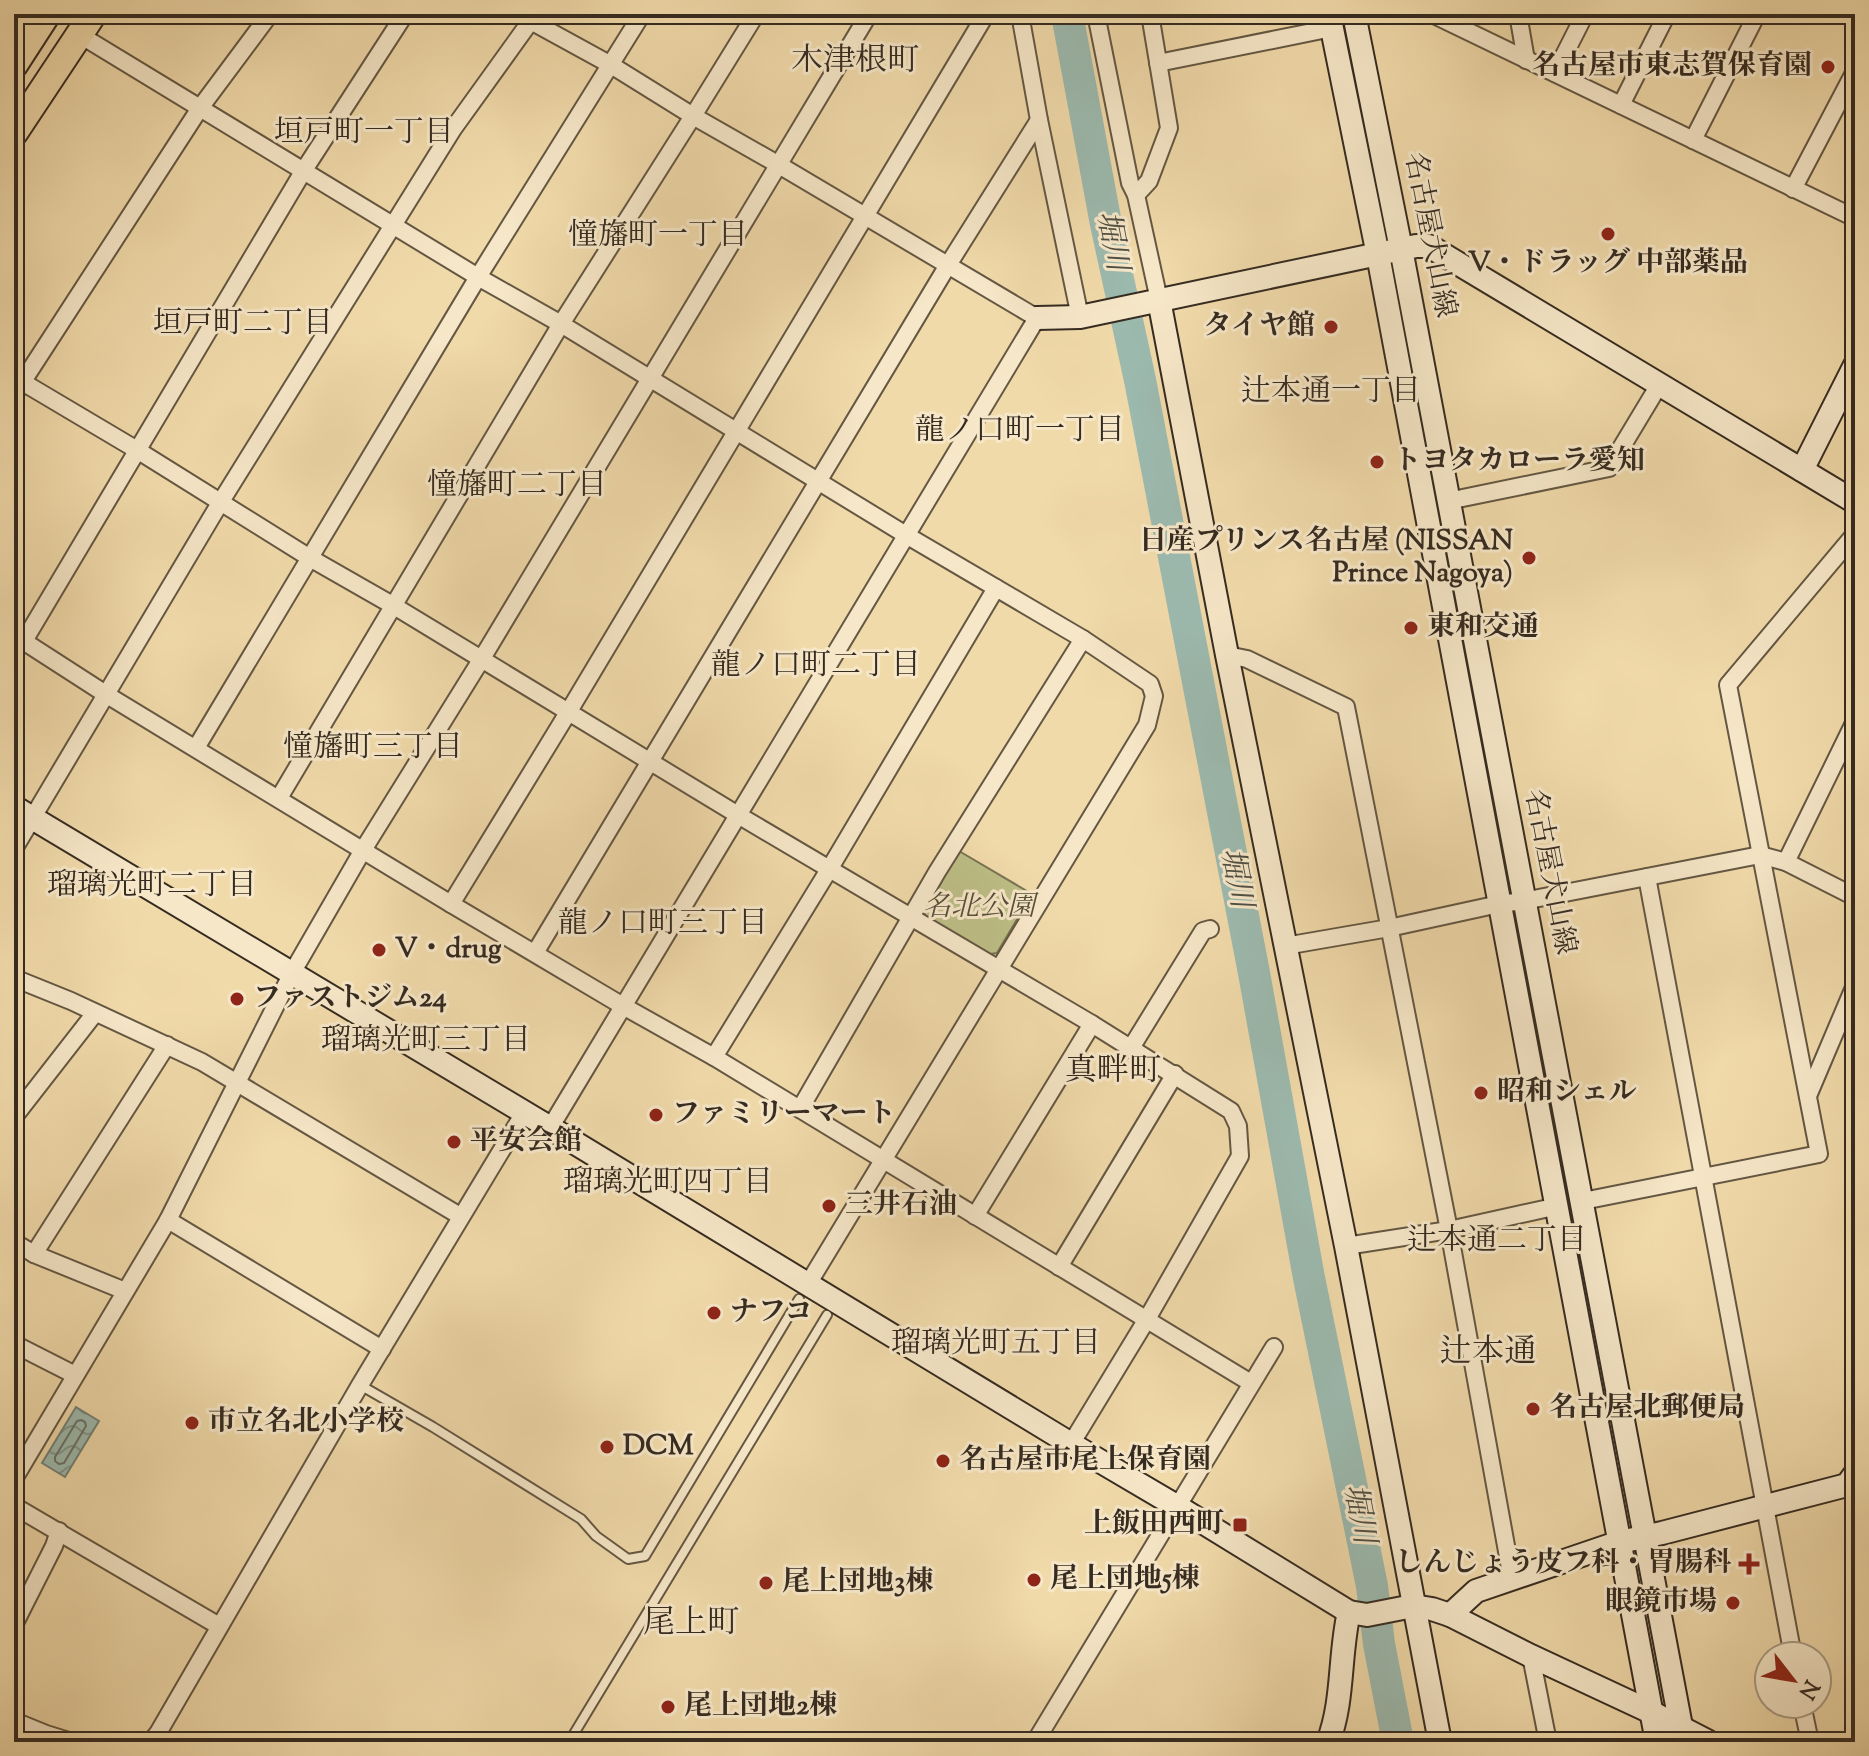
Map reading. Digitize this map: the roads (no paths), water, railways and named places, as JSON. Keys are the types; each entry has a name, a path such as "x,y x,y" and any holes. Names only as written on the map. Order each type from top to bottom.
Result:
{"main road":[{"path":"14,65 47,14"},
{"path":"14,133 87,25"}],"street":[{"path":"270,14 200,108 17,385 137,450 310,558 1092,1024 1231,1111 1238,1126 1240,1156 1071,1444"},
{"path":"405,14 304,170 137,450 19,638 451,904 714,1057 1251,1383"},
{"path":"196,748 478,277 642,14"},
{"path":"279,798 561,324 756,14"},
{"path":"14,1479 168,1220 292,973 363,850 481,660 869,14"},
{"path":"451,904 986,14"},
{"path":"1020,14 1080,317"},
{"path":"1096,14 1130,183 1136,195 1151,302 1227,655 1346,1246 1406,1608 1440,1742"},
{"path":"1136,195 1149,181 1169,128 1150,14"},
{"name":"名古屋犬山線","path":"1354,14 1583,1201 1682,1735"},
{"path":"1432,14 1855,218"},
{"path":"1518,14 1526,60"},
{"path":"1555,73 1585,14"},
{"path":"1621,105 1667,14"},
{"path":"1693,140 1757,14"},
{"path":"14,849 23,813 107,695 220,503 453,129 528,17 1037,318 1080,317 1401,249 1429,246 1855,502"},
{"path":"1158,63 1331,21"},
{"name":"名古屋犬山線","path":"1331,21 1378,255 1657,1742"},
{"path":"87,25 200,108 1083,639 1150,684 1154,696 1147,725 803,1292"},
{"path":"1793,189 1855,71"},
{"path":"535,953 948,265 1039,120"},
{"path":"550,1128 1037,318"},
{"path":"1802,470 1853,372"},
{"path":"1448,501 1609,468 1659,385"},
{"path":"1583,1201 1819,1154 1728,685 1855,534"},
{"path":"714,1057 996,588"},
{"path":"800,1109 937,872 1083,639"},
{"path":"1227,655 1247,659 1346,707 1449,1230 1512,1579"},
{"path":"1786,862 1855,721"},
{"path":"23,813 550,1128 803,1292 1071,1444 1358,1614 1406,1608 1432,1609 1450,1615 1651,1712 1682,1735 1709,1742"},
{"path":"1285,946 1760,855 1786,862 1855,897"},
{"path":"1647,877 1790,1640"},
{"path":"1131,1048 1203,931 1210,929"},
{"path":"14,978 167,1045 237,1082 460,1216"},
{"path":"1808,1096 1855,985"},
{"path":"14,1117 95,1013"},
{"path":"975,1216 1092,1024"},
{"path":"34,1254 167,1045"},
{"path":"1059,1267 1175,1074"},
{"path":"154,1737 460,1216 524,1113"},
{"path":"1346,1246 1449,1230 1558,1206"},
{"path":"168,1220 382,1349"},
{"path":"14,1242 34,1254 125,1291"},
{"path":"14,1344 75,1375"},
{"path":"1035,1742 1274,1347"},
{"path":"1450,1615 1476,1591 1620,1542 1847,1485 1855,1474"},
{"path":"14,1506 219,1626"},
{"path":"14,1625 59,1531"},
{"path":"1328,1742 1339,1697 1344,1634 1358,1614"},
{"path":"1531,1656 1548,1742"},
{"path":"1805,1720 1810,1742"},
{"path":"14,1721 72,1742"}],"lane":[{"path":"360,1385 581,1519 596,1536 628,1559 645,1556 803,1292"},
{"path":"569,1742 827,1315"},
{"path":"154,1737 174,1742"}],"water":[{"path":"76,1407 99,1421 65,1477 42,1463"}],"waterway":[{"name":"堀川","path":"1067,14 1254,973 1309,1278 1372,1586 1379,1644 1398,1742"}],"place":[{"name":"名古屋市東志賀保育園","path":"1828,67"},
{"name":"V・ドラッグ 中部薬品","path":"1608,234"},
{"name":"タイヤ館","path":"1331,327"},
{"name":"トヨタカローラ愛知","path":"1377,462"},
{"name":"日産プリンス名古屋 (NISSAN Prince Nagoya)","path":"1529,558"},
{"name":"東和交通","path":"1411,628"},
{"name":"V・drug","path":"379,950"},
{"name":"ファストジム24","path":"237,999"},
{"name":"昭和シェル","path":"1481,1093"},
{"name":"ファミリーマート","path":"656,1115"},
{"name":"平安会館","path":"454,1142"},
{"name":"三井石油","path":"829,1206"},
{"name":"ナフコ","path":"714,1313"},
{"name":"名古屋北郵便局","path":"1533,1409"},
{"name":"市立名北小学校","path":"192,1423"},
{"name":"DCM","path":"607,1447"},
{"name":"名古屋市尾上保育園","path":"943,1461"},
{"name":"上飯田西町","path":"1240,1525"},
{"name":"しんじょう皮フ科・胃腸科","path":"1749,1564"},
{"name":"尾上団地5棟","path":"1034,1580"},
{"name":"尾上団地3棟","path":"766,1583"},
{"name":"眼鏡市場","path":"1733,1603"},
{"name":"尾上団地2棟","path":"668,1707"}],"district":[{"name":"木津根町","path":"855,62"},
{"name":"垣戸町一丁目","path":"364,133"},
{"name":"憧旛町一丁目","path":"658,236"},
{"name":"垣戸町二丁目","path":"243,324"},
{"name":"辻本通一丁目","path":"1331,392"},
{"name":"龍ノ口町一丁目","path":"1020,431"},
{"name":"憧旛町二丁目","path":"517,486"},
{"name":"龍ノ口町二丁目","path":"816,666"},
{"name":"憧旛町三丁目","path":"373,748"},
{"name":"瑠璃光町二丁目","path":"152,886"},
{"name":"龍ノ口町三丁目","path":"663,924"},
{"name":"瑠璃光町三丁目","path":"426,1041"},
{"name":"真畔町","path":"1113,1072"},
{"name":"瑠璃光町四丁目","path":"668,1183"},
{"name":"辻本通二丁目","path":"1497,1241"},
{"name":"瑠璃光町五丁目","path":"996,1344"},
{"name":"辻本通","path":"1488,1353"},
{"name":"尾上町","path":"691,1624"}],"park label":[{"name":"名北公園","path":"979,908"}]}
